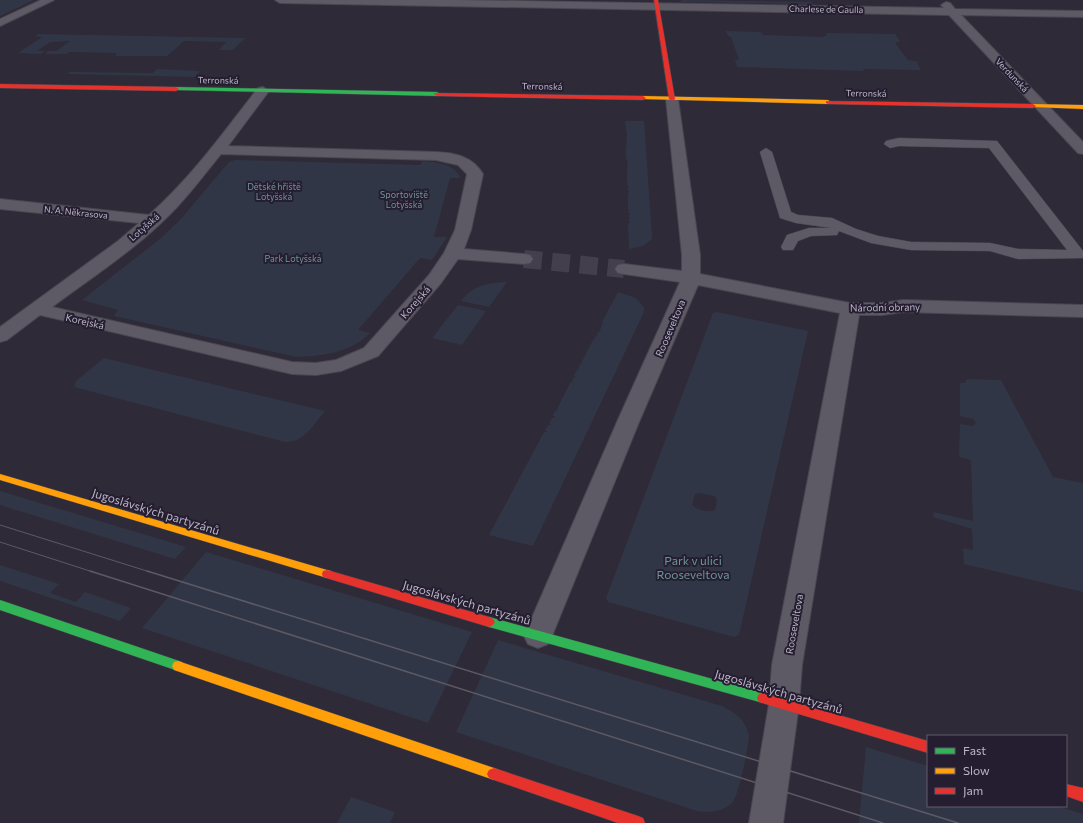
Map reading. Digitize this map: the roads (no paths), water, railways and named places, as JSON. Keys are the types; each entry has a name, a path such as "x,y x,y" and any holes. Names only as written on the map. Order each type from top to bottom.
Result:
{"street":[{"path":"0,23 49,0"},
{"name":"Charlese de Gaulla","path":"280,0 657,3 952,12 1083,14"},
{"name":"Verdunská","path":"941,0 1083,150"},
{"name":"Rooseveltova","path":"538,636 628,422 680,308 691,278 691,255 672,99 657,3"},
{"name":"Terronská","path":"0,86 1083,107"},
{"name":"Lotyšská","path":"0,336 124,245 172,203 217,150 263,91"},
{"name":"Korejská","path":"38,309 292,368 316,368 341,365 371,352 434,279 453,252 463,230 474,174 473,169 464,162 436,156 217,150"},
{"name":"N. A. Někrasova","path":"0,204 152,220"},
{"path":"453,252 524,259"},
{"name":"Národní obrany","path":"624,269 691,278 850,308 882,309 903,306 1083,311"},
{"name":"Rooseveltova","path":"766,823 784,704 786,665 850,308"},
{"name":"Jugoslávských partyzánů","path":"0,477 538,636 784,704 927,748"},
{"path":"0,605 638,823"},
{"path":"1067,790 1083,795"}],"lane":[{"path":"766,152 786,215 796,219 832,222 851,232 876,240 911,246 990,247 1018,254 1078,255 993,144 899,142 890,144"},
{"path":"788,247 792,238 809,232 851,232"}],"tunnel":[{"path":"524,259 624,269"}],"tram line":[{"path":"0,525 150,572"},
{"path":"0,542 93,572"},
{"path":"90,571 883,823"},
{"path":"147,571 958,823"}],"park label":[{"name":"Dětské hřiště Lotyšská","path":"274,192"},
{"name":"Sportoviště Lotyšská","path":"404,200"},
{"name":"Park Lotyšská","path":"293,258"},
{"name":"Park v ulici Rooseveltova","path":"693,567"}]}
